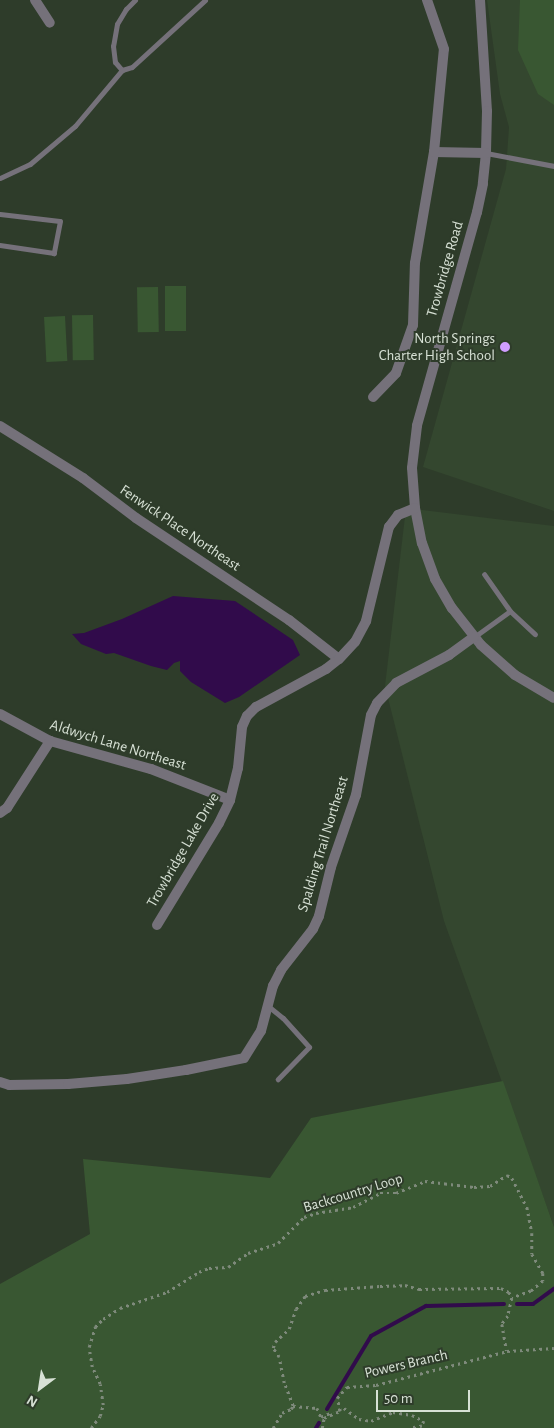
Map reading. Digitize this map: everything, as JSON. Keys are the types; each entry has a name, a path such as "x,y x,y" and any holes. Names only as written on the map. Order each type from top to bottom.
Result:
{"street":[{"path":"35,0 50,23"},
{"path":"372,397 396,373 412,325 415,263 434,152 444,49 426,0"},
{"name":"Trowbridge Road","path":"480,0 487,112 486,153 477,212 417,426 412,468 415,508 422,544 436,579 452,608 474,637 515,675 554,698"},
{"path":"434,152 486,153"},
{"name":"Fenwick Place Northeast","path":"0,426 82,478 136,518 289,620 339,659"},
{"name":"Trowbridge Lake Drive","path":"157,925 230,800 238,768 242,727 247,716 256,707 339,659 355,642 366,621 389,527 398,515 415,508"},
{"name":"Spalding Trail Northeast","path":"0,1082 9,1085 58,1084 127,1079 186,1070 244,1058 261,1030 281,970 312,929 319,916 331,867 356,795 371,715 377,703 396,684 449,654 474,637"},
{"name":"Aldwych Lane Northeast","path":"0,714 50,741 151,769 230,800"},
{"path":"0,813 7,808 50,741"}],"lane":[{"path":"122,70 115,62 113,46 116,24 135,0"},
{"path":"0,178 30,164 75,126 122,70 132,67 205,0"},
{"path":"486,153 554,166"},
{"path":"0,214 60,221 54,252 0,245"},
{"path":"484,574 510,611 536,634"},
{"path":"474,637 510,611"},
{"path":"268,1006 283,1018 309,1047 278,1079"}],"path":[{"name":"Backcountry Loop","path":"91,1428 100,1416 103,1405 100,1384 92,1366 89,1347 95,1327 103,1318 120,1308 167,1292 199,1272 209,1268 228,1267 248,1253 278,1243 304,1217 316,1213 353,1208 380,1193 396,1193 425,1181 474,1187 490,1186 507,1174 512,1178 526,1207 532,1233 532,1254 543,1273 543,1281 531,1291 512,1298"},
{"path":"292,1406 284,1384 279,1357 273,1348 275,1342 289,1329 296,1309 305,1296 325,1290 405,1285 419,1289 501,1288 509,1292 512,1298 508,1316 502,1324 507,1351"},
{"name":"Powers Branch","path":"340,1410 337,1398 346,1386 376,1385 507,1351 554,1348"},
{"path":"292,1406 317,1408 321,1417 344,1408 359,1419 371,1421 393,1412 412,1415 424,1420 422,1426 411,1428"},
{"path":"273,1428 282,1413 291,1409 292,1406"},
{"path":"322,1428 324,1418 340,1410"}],"shaded area":[{"name":"North Springs Charter High School","path":"487,0 554,0 554,511 423,467 506,169 509,127 500,94"},
{"path":"520,0 554,0 554,105 538,94 518,50"},
{"path":"165,286 186,286 186,331 165,331"},
{"path":"137,287 158,287 159,332 138,332"},
{"path":"72,315 93,315 94,360 73,360"},
{"path":"65,316 67,361 46,362 44,317"},
{"path":"406,508 554,526 554,1227 444,921 385,686"},
{"path":"173,596 235,601 293,640 300,655 239,697 225,703 191,682 180,671 180,661 174,663 167,670 151,666 114,653 106,654 81,644 72,634 84,633 122,619"},
{"path":"503,1081 554,1227 554,1428 0,1428 0,1284 90,1234 83,1159 270,1178 311,1118"}],"waterway":[{"path":"517,1304 533,1304 554,1289"},
{"path":"327,1409 371,1336 426,1306 504,1304"},
{"path":"316,1428 319,1423"}],"place":[{"name":"North Springs Charter High School","path":"505,347"}]}
